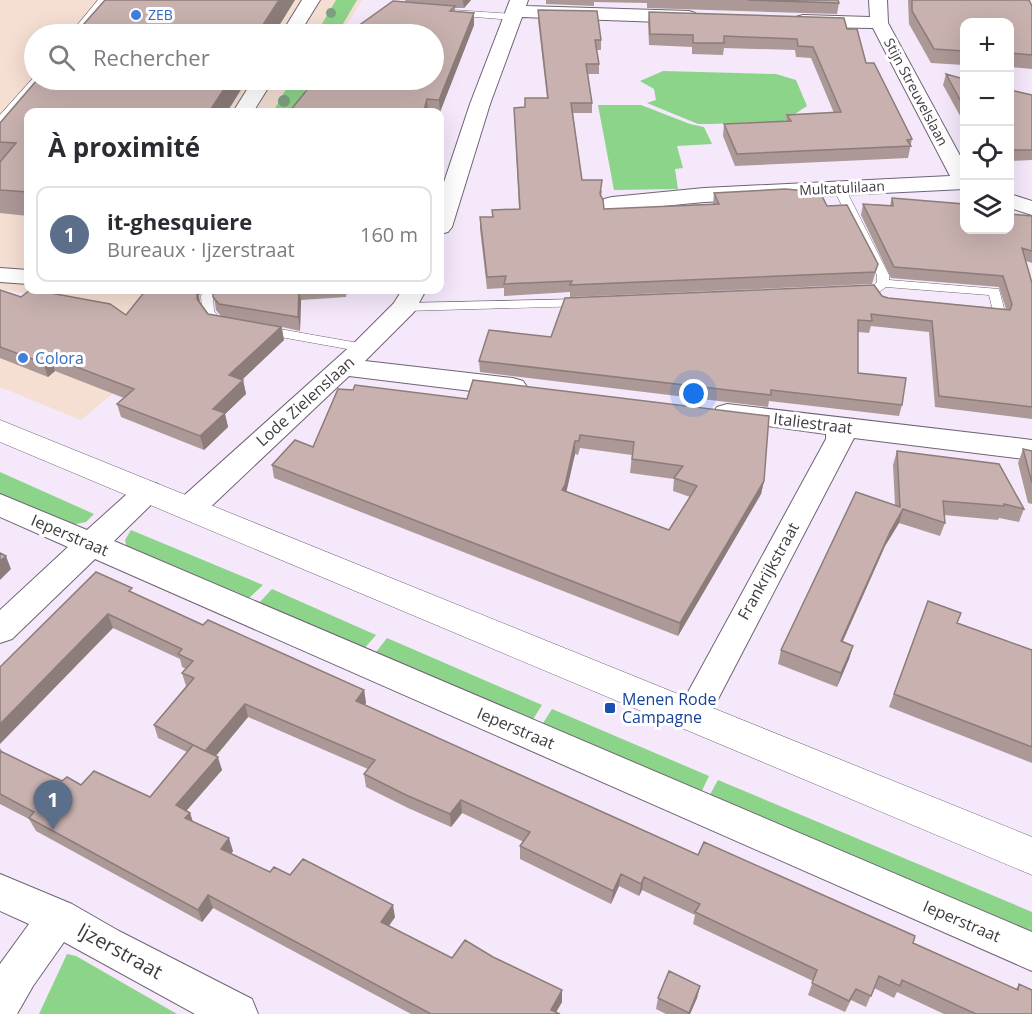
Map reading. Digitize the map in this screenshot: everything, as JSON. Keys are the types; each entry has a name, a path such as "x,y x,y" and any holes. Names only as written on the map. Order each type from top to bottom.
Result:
{"street":[{"path":"296,24 311,0"},
{"name":"Stijn Streuvelslaan","path":"878,0 879,23 963,180"},
{"path":"444,215 480,104 516,9 705,17"},
{"path":"786,20 879,23"},
{"path":"246,108 257,90"},
{"name":"Multatulilaan","path":"612,204 704,195 960,182"},
{"path":"1014,202 1032,208"},
{"path":"0,275 24,278"},
{"name":"Lode Zielenslaan","path":"190,508 364,348 409,298"},
{"path":"343,367 533,390"},
{"name":"Italiestraat","path":"698,409 1032,450"},
{"name":"Frankrijkstraat","path":"692,716 840,439 841,426"},
{"path":"0,430 1032,856"},
{"path":"0,630 90,543 148,491"},
{"name":"Ieperstraat","path":"0,505 1032,952"},
{"name":"Ijzerstraat","path":"0,892 58,917 219,1010"},
{"path":"0,1003 18,972 58,917"}],"lane":[{"path":"83,24 103,0"},
{"path":"446,12 516,9"},
{"path":"0,121 26,90"},
{"path":"839,188 883,275 879,286 885,303"},
{"path":"841,291 879,286 995,292 1000,316 977,313"},
{"path":"209,294 208,311 216,322 364,348"},
{"path":"409,298 592,302"}],"shaded area":[{"path":"0,0 362,0 347,24 24,24 24,90 307,90 358,108 24,108 24,293 0,289"},
{"path":"29,294 159,294 141,370 81,420 0,387 0,330 41,296"}],"green space":[{"path":"336,0 357,0 343,24 322,24"},
{"path":"663,71 776,74 796,80 807,106 784,121 698,124 647,103 656,100 654,89 640,81"},
{"path":"285,90 305,90 295,108 275,108"},
{"path":"598,105 641,105 704,127 712,144 677,146 683,168 675,169 678,189 614,190"},
{"path":"0,472 94,514 86,522 71,525 0,495"},
{"path":"131,530 263,585 246,601 127,549 125,540"},
{"path":"272,589 376,635 362,651 258,604"},
{"path":"387,638 542,705 530,724 373,656"},
{"path":"552,709 709,776 699,797 540,728"},
{"path":"718,780 1032,912 1032,940 707,800"},
{"path":"67,954 76,956 177,1014 39,1014"}],"building":[{"path":"105,0 279,0 263,24 84,24"},
{"path":"748,0 838,0 839,3"},
{"path":"912,0 1029,0 1032,6 1032,55 1014,53 1014,18 960,18 960,51 934,49 912,11"},
{"path":"393,1 455,6 450,11 474,13 444,88 444,24 361,24"},
{"path":"538,10 597,11 601,40 595,40 599,64 586,64 592,103 571,103 582,180 602,180 600,194 604,209 719,204 714,193 785,189 820,192 827,206 847,205 878,264 875,272 570,285 572,281 504,284 506,276 487,277 480,217 493,217 492,210 520,209 514,108 525,107 525,98 548,98"},
{"path":"649,12 844,18 847,29 857,29 866,63 874,63 912,139 907,140 911,146 737,154 724,124 791,121 787,115 841,112 813,47 798,46 797,39 724,36 724,43 693,43 693,35 650,34"},
{"path":"946,74 960,78 960,100"},
{"path":"28,90 223,90 212,108 24,108 24,192 0,190 0,162 16,143 0,142 0,123"},
{"path":"307,90 443,90 439,100 427,99 425,108 292,108"},
{"path":"1014,91 1032,95 1032,150 1014,150"},
{"path":"892,198 960,204 960,234 1014,234 1014,214 1032,216 1032,251 1022,248 1032,283 1032,407 939,396 932,321 871,314 872,321 858,320 858,373 906,378 902,405 771,390 771,395 479,361 489,330 551,337 565,298 874,285 882,296 888,298 1010,310 1012,304 1003,276 894,267 863,204 893,206"},
{"path":"0,290 21,297 25,294 56,294 110,304 126,315 143,294 197,294 197,299 208,314 281,327 229,375 243,380 213,409 225,413 200,436 117,404 134,389 51,357 43,363 0,347"},
{"path":"213,294 299,294 298,317 219,304"},
{"path":"473,380 769,416 764,481 680,623 272,465 295,440 313,447 338,389 353,390 355,385 467,399","holes":["580,435 634,442 632,459 683,466 674,478 697,486 669,530 562,490 575,441 579,441"]},
{"path":"1023,449 1032,451 1032,483"},
{"path":"897,451 999,464 1024,509 1004,504 1004,506 943,501 945,523 903,509 890,532 841,641 853,646 841,673 781,650 856,492 900,507"},
{"path":"0,553 6,556 0,561"},
{"path":"96,572 132,588 129,591 203,625 208,620 364,690 356,701 698,855 704,842 915,936 913,943 1018,990 1019,984 1032,990 1032,1014 976,1014 902,980 900,986 879,976 871,996 856,989 849,1001 812,983 817,970 695,912 700,904 644,877 641,884 621,874 613,891 520,846 530,832 461,800 450,814 406,795 364,774 375,760 245,704 205,751 154,725 194,678 182,673 193,661 178,654 182,649 108,614 0,724 0,667"},
{"path":"928,601 961,613 957,623 1032,650 1032,747 894,694"},
{"path":"193,745 218,757 176,805 190,813 185,818 229,838 221,849 270,872 274,867 290,875 303,859 393,905 381,922 452,958 465,940 493,957 562,990 551,1010 560,1014 431,1014 208,895 198,910 29,818 34,812 0,794 0,751 62,781 67,777 81,785 94,771 150,797"},
{"path":"669,971 700,986 689,1013 658,998"}],"place":[{"name":"ZEB","path":"136,15"},
{"name":"Colora","path":"23,358"},
{"name":"Menen Rode Campagne","path":"610,708"},
{"name":"it-ghesquiere","path":"53,830"}]}
